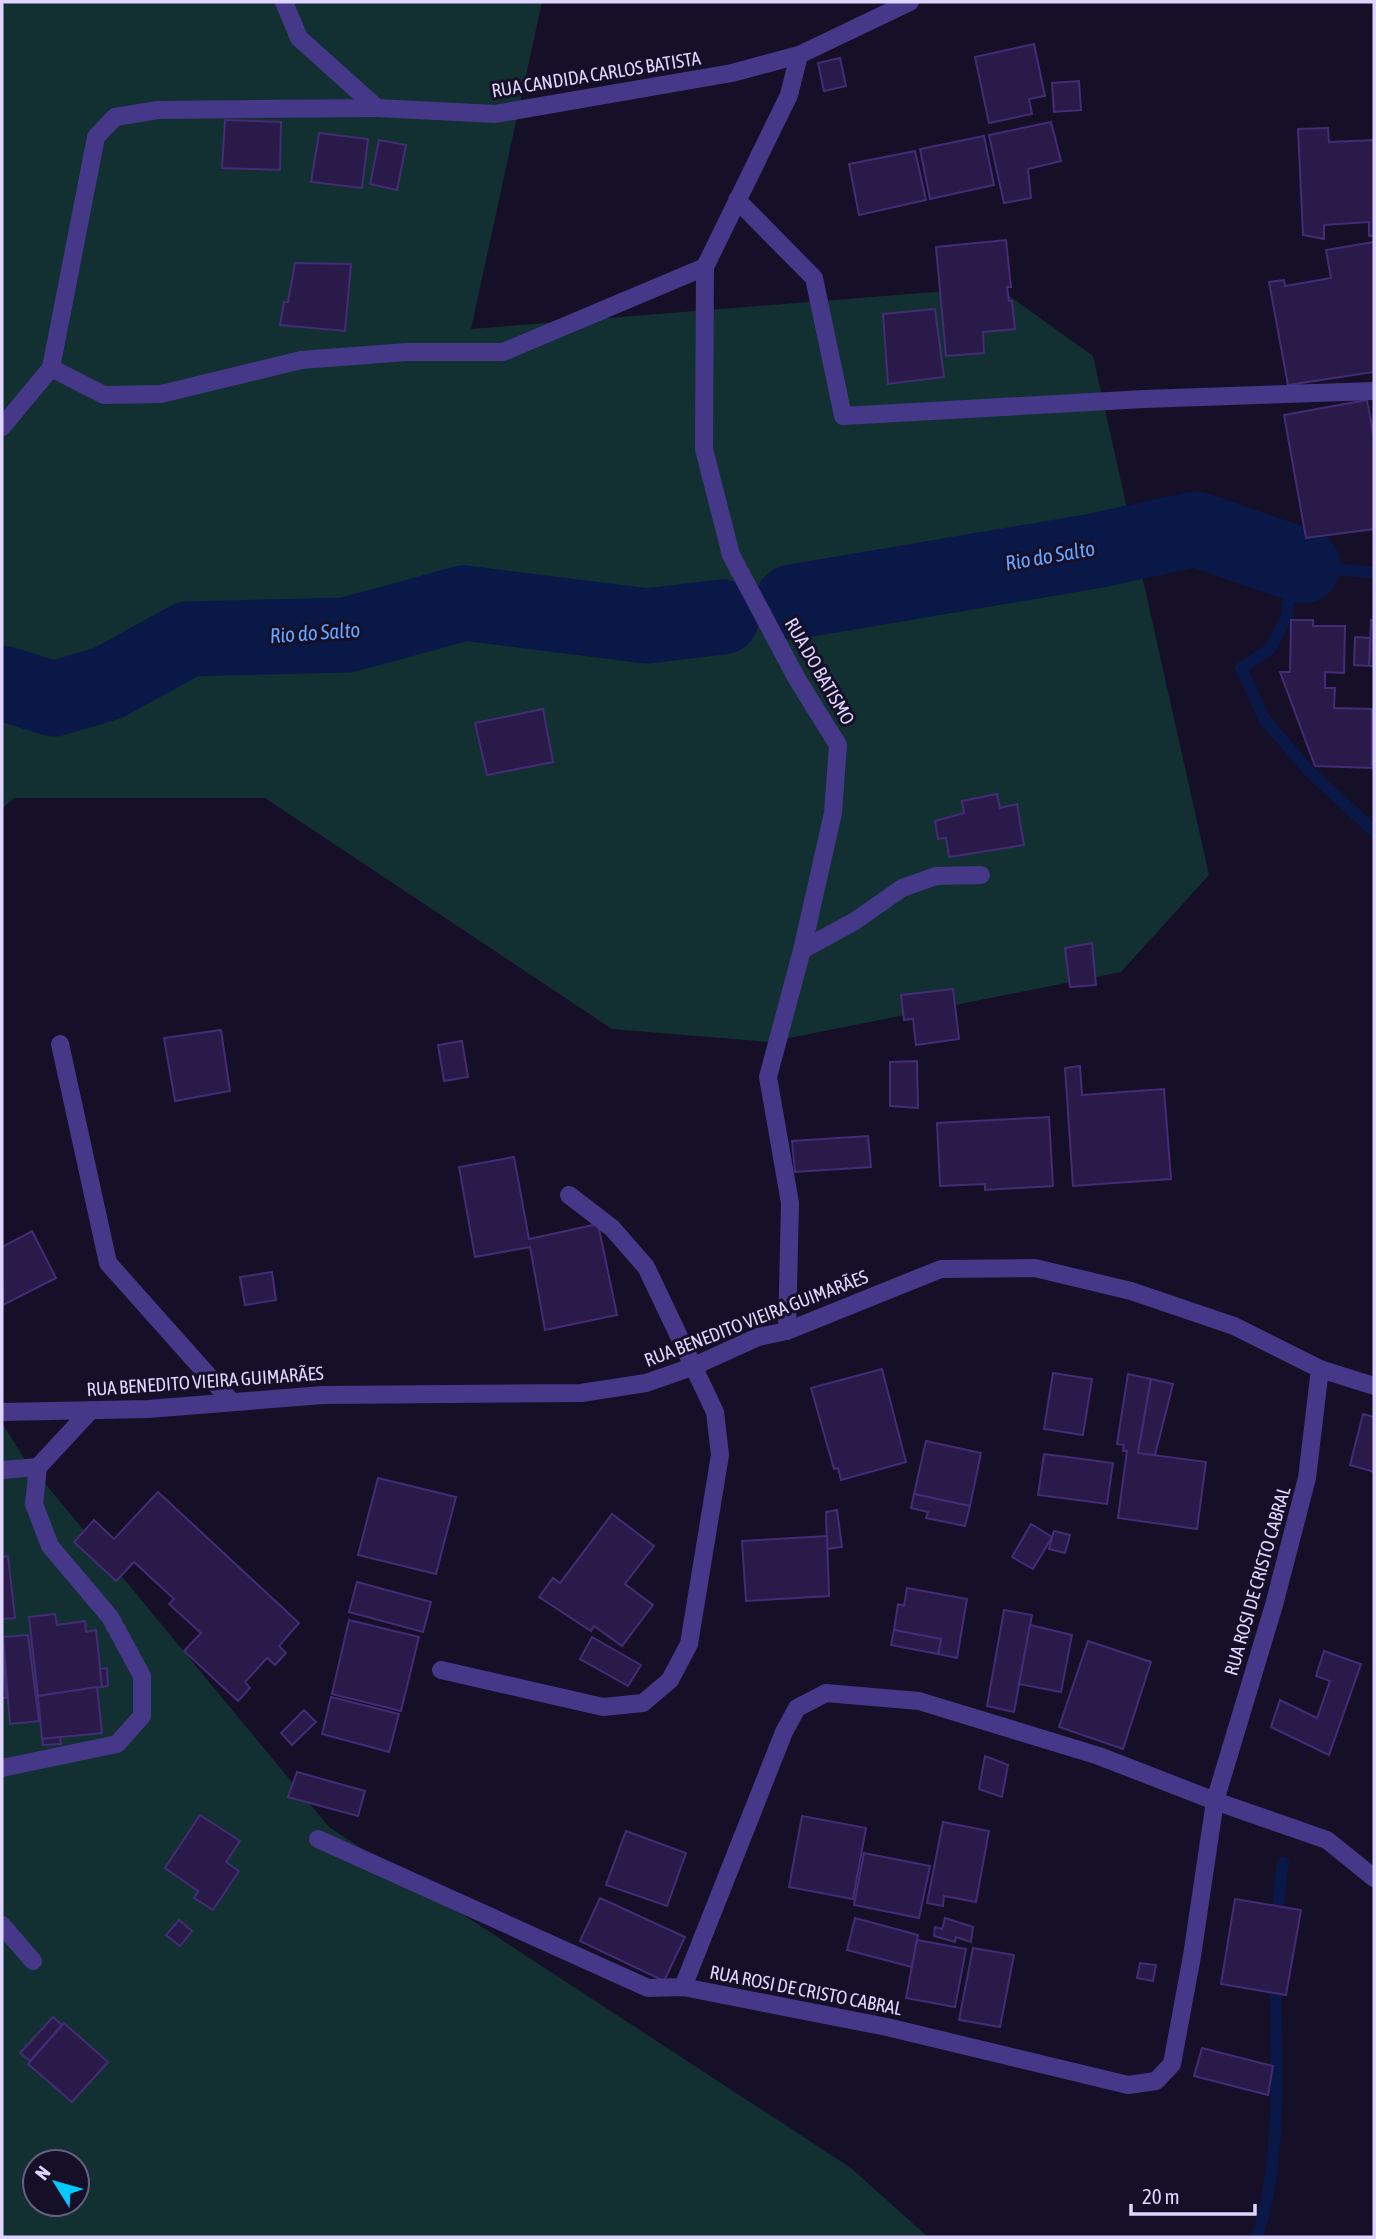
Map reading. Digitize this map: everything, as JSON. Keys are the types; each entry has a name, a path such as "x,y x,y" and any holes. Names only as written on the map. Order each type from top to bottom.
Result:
{"street":[{"path":"284,2 299,38 377,108"},
{"name":"RUA CANDIDA CARLOS BATISTA","path":"51,368 96,137 115,117 158,110 377,108 495,114 732,73 799,55 910,2"},
{"name":"RUA DO BATISMO","path":"787,1331 790,1203 768,1077 802,950 833,813 838,745 797,680 731,555 704,449 705,267 789,95 799,55"},
{"path":"737,200 814,278 843,416 1143,399 1374,391"},
{"path":"2,427 51,368 104,395 161,394 301,360 407,352 503,352 705,267"},
{"path":"802,950 855,921 902,888 936,876 981,875"},
{"path":"60,1044 108,1263 230,1400"},
{"path":"441,1670 603,1707 643,1703 670,1680 689,1644 720,1455 715,1412 646,1267 612,1228 569,1195"},
{"name":"RUA BENEDITO VIEIRA GUIMARÃES","path":"2,1412 148,1409 230,1400 337,1394 581,1393 646,1383 692,1367 758,1337 787,1331 941,1269 1034,1268 1131,1291 1234,1326 1320,1369 1374,1386"},
{"name":"RUA ROSI DE CRISTO CABRAL","path":"1215,1801 1099,1756 919,1701 826,1693 797,1708 784,1732 682,1987 887,2028 1128,2085 1156,2081 1172,2064 1192,1956 1215,1801 1274,1605 1307,1478 1320,1369"},
{"path":"2,1768 117,1744 142,1716 142,1676 110,1617 50,1546 34,1504 38,1467 91,1410"},
{"path":"2,1470 38,1467"},
{"path":"1215,1801 1327,1840 1374,1878"},
{"path":"318,1839 648,1988 682,1987"},
{"path":"2,1925 33,1961"}],"green space":[{"path":"2,2 542,2 471,329 997,287 1093,356 1209,875 1121,972 769,1042 612,1029 265,798 14,798 2,809"},
{"path":"2,1423 24,1458 329,1827 851,2168 928,2237 2,2237"}],"building":[{"path":"1034,44 1045,96 1029,99 1032,114 989,123 975,57"},
{"path":"840,58 846,86 824,91 818,63"},
{"path":"1079,81 1081,110 1054,112 1052,83"},
{"path":"225,120 281,122 280,170 222,168"},
{"path":"1051,122 1061,161 1028,169 1031,198 1004,203 989,135"},
{"path":"1328,128 1329,142 1374,140 1374,236 1369,236 1369,222 1324,225 1324,239 1303,235 1298,129"},
{"path":"319,133 368,139 362,188 311,182"},
{"path":"984,136 994,185 930,199 920,149"},
{"path":"379,140 406,145 397,190 370,184"},
{"path":"915,151 926,200 859,215 849,164"},
{"path":"1006,240 1011,287 1007,287 1009,301 1012,301 1015,329 983,332 984,353 946,356 936,247"},
{"path":"1374,242 1374,372 1288,385 1269,282 1284,280 1285,286 1331,278 1326,250"},
{"path":"295,263 351,264 345,331 280,325 284,302 288,302"},
{"path":"935,309 944,377 888,384 883,314"},
{"path":"1367,400 1374,437 1374,529 1306,538 1284,415"},
{"path":"1291,620 1313,620 1313,626 1345,626 1344,673 1325,672 1325,688 1335,688 1334,708 1372,709 1372,768 1315,766 1280,672 1290,672"},
{"path":"1371,620 1374,620 1374,666 1369,666"},
{"path":"1355,637 1370,638 1369,666 1354,665"},
{"path":"543,709 553,762 487,775 475,723"},
{"path":"997,794 1000,808 1017,804 1024,845 949,857 946,838 938,839 935,821 964,813 962,801"},
{"path":"1092,943 1096,985 1070,987 1065,948"},
{"path":"953,989 959,1039 916,1045 913,1019 904,1020 901,995"},
{"path":"221,1030 230,1091 175,1101 164,1038"},
{"path":"462,1041 468,1077 444,1081 438,1045"},
{"path":"917,1061 918,1108 890,1106 890,1062"},
{"path":"1080,1066 1082,1095 1164,1089 1171,1179 1073,1186 1065,1068"},
{"path":"1049,1117 1053,1186 985,1190 985,1184 940,1186 937,1123"},
{"path":"868,1136 871,1167 795,1172 792,1141"},
{"path":"514,1157 529,1239 598,1224 617,1315 545,1330 530,1247 475,1257 459,1167"},
{"path":"32,1231 56,1278 3,1305 2,1247"},
{"path":"272,1272 276,1300 245,1305 240,1277"},
{"path":"882,1369 906,1462 841,1480 838,1468 834,1469 811,1388"},
{"path":"1053,1373 1092,1379 1083,1435 1044,1429"},
{"path":"1128,1374 1151,1379 1138,1453 1206,1462 1197,1529 1118,1518 1127,1451 1123,1451 1124,1445 1117,1444"},
{"path":"1151,1379 1173,1384 1155,1455 1138,1453"},
{"path":"1363,1414 1374,1417 1374,1472 1350,1465"},
{"path":"926,1441 981,1453 970,1506 914,1494"},
{"path":"1044,1454 1113,1463 1107,1504 1038,1495"},
{"path":"378,1478 456,1497 436,1574 358,1555"},
{"path":"158,1492 299,1623 279,1646 286,1653 275,1665 267,1658 245,1682 250,1688 238,1701 184,1651 201,1633 169,1604 174,1599 134,1562 116,1581 74,1542 94,1520 114,1539"},
{"path":"914,1494 970,1506 965,1526 926,1518 928,1512 911,1508"},
{"path":"837,1510 842,1547 827,1549 826,1512"},
{"path":"612,1514 654,1546 625,1584 653,1605 622,1646 594,1626 591,1631 539,1597 553,1578 560,1583"},
{"path":"1031,1524 1052,1537 1033,1569 1012,1557"},
{"path":"1054,1531 1070,1535 1065,1553 1049,1549"},
{"path":"827,1536 829,1596 746,1601 742,1541"},
{"path":"8,1556 15,1618 2,1619 2,1557"},
{"path":"357,1582 431,1602 423,1632 349,1612"},
{"path":"907,1588 967,1599 957,1658 938,1654 941,1639 894,1630 898,1604 904,1606"},
{"path":"1004,1610 1032,1615 1014,1712 987,1706"},
{"path":"55,1614 57,1625 85,1621 86,1632 96,1630 102,1687 38,1696 29,1617"},
{"path":"349,1620 419,1637 401,1711 332,1694"},
{"path":"1030,1625 1072,1635 1061,1692 1019,1684"},
{"path":"894,1630 941,1639 938,1654 891,1645"},
{"path":"28,1635 39,1721 10,1724 3,1637"},
{"path":"592,1637 641,1665 628,1686 580,1659"},
{"path":"1088,1641 1151,1662 1123,1749 1059,1727"},
{"path":"2,1646 6,1698 2,1698"},
{"path":"1324,1651 1361,1664 1329,1755 1271,1727 1280,1700 1317,1718 1330,1681 1316,1676"},
{"path":"107,1668 108,1686 102,1687 100,1669"},
{"path":"97,1687 102,1733 42,1739 38,1696"},
{"path":"331,1697 399,1714 389,1752 322,1734"},
{"path":"304,1710 316,1722 292,1745 281,1733"},
{"path":"60,1737 61,1744 43,1745 42,1739"},
{"path":"985,1756 1008,1765 1002,1797 979,1789"},
{"path":"297,1772 365,1791 358,1816 288,1797"},
{"path":"200,1815 240,1841 226,1862 239,1871 213,1910 194,1898 198,1891 165,1868"},
{"path":"802,1816 866,1828 853,1899 789,1887"},
{"path":"943,1822 989,1831 976,1902 944,1896 943,1906 927,1903"},
{"path":"626,1831 686,1853 667,1906 606,1885"},
{"path":"864,1853 930,1866 919,1918 854,1905"},
{"path":"600,1898 685,1937 664,1981 580,1941"},
{"path":"1235,1899 1301,1910 1286,1995 1221,1984"},
{"path":"855,1918 918,1935 912,1967 847,1950"},
{"path":"945,1918 973,1927 971,1942 956,1937 955,1942 934,1936 935,1927 942,1929"},
{"path":"179,1920 192,1931 180,1946 166,1935"},
{"path":"917,1940 966,1949 955,2007 906,1998"},
{"path":"973,1948 1014,1955 1000,2027 959,2020"},
{"path":"1140,1963 1156,1965 1153,1981 1137,1978"},
{"path":"53,2017 62,2025 30,2061 20,2053"},
{"path":"64,2023 108,2062 72,2102 28,2064"},
{"path":"1202,2048 1273,2066 1268,2095 1194,2076"}],"waterway":[{"name":"Rio do Salto","path":"792,602 1094,551 1196,529 1303,566"},
{"path":"1374,573 1303,566 1289,589 1287,616 1270,649 1241,668 1265,720 1309,771 1374,831"},
{"name":"Rio do Salto","path":"2,683 54,699 108,683 188,639 347,635 464,603 647,626 722,617"},
{"path":"1276,1920 1283,1863"},
{"path":"1257,2237 1271,2176 1274,2143 1277,2074 1275,1977"}]}
